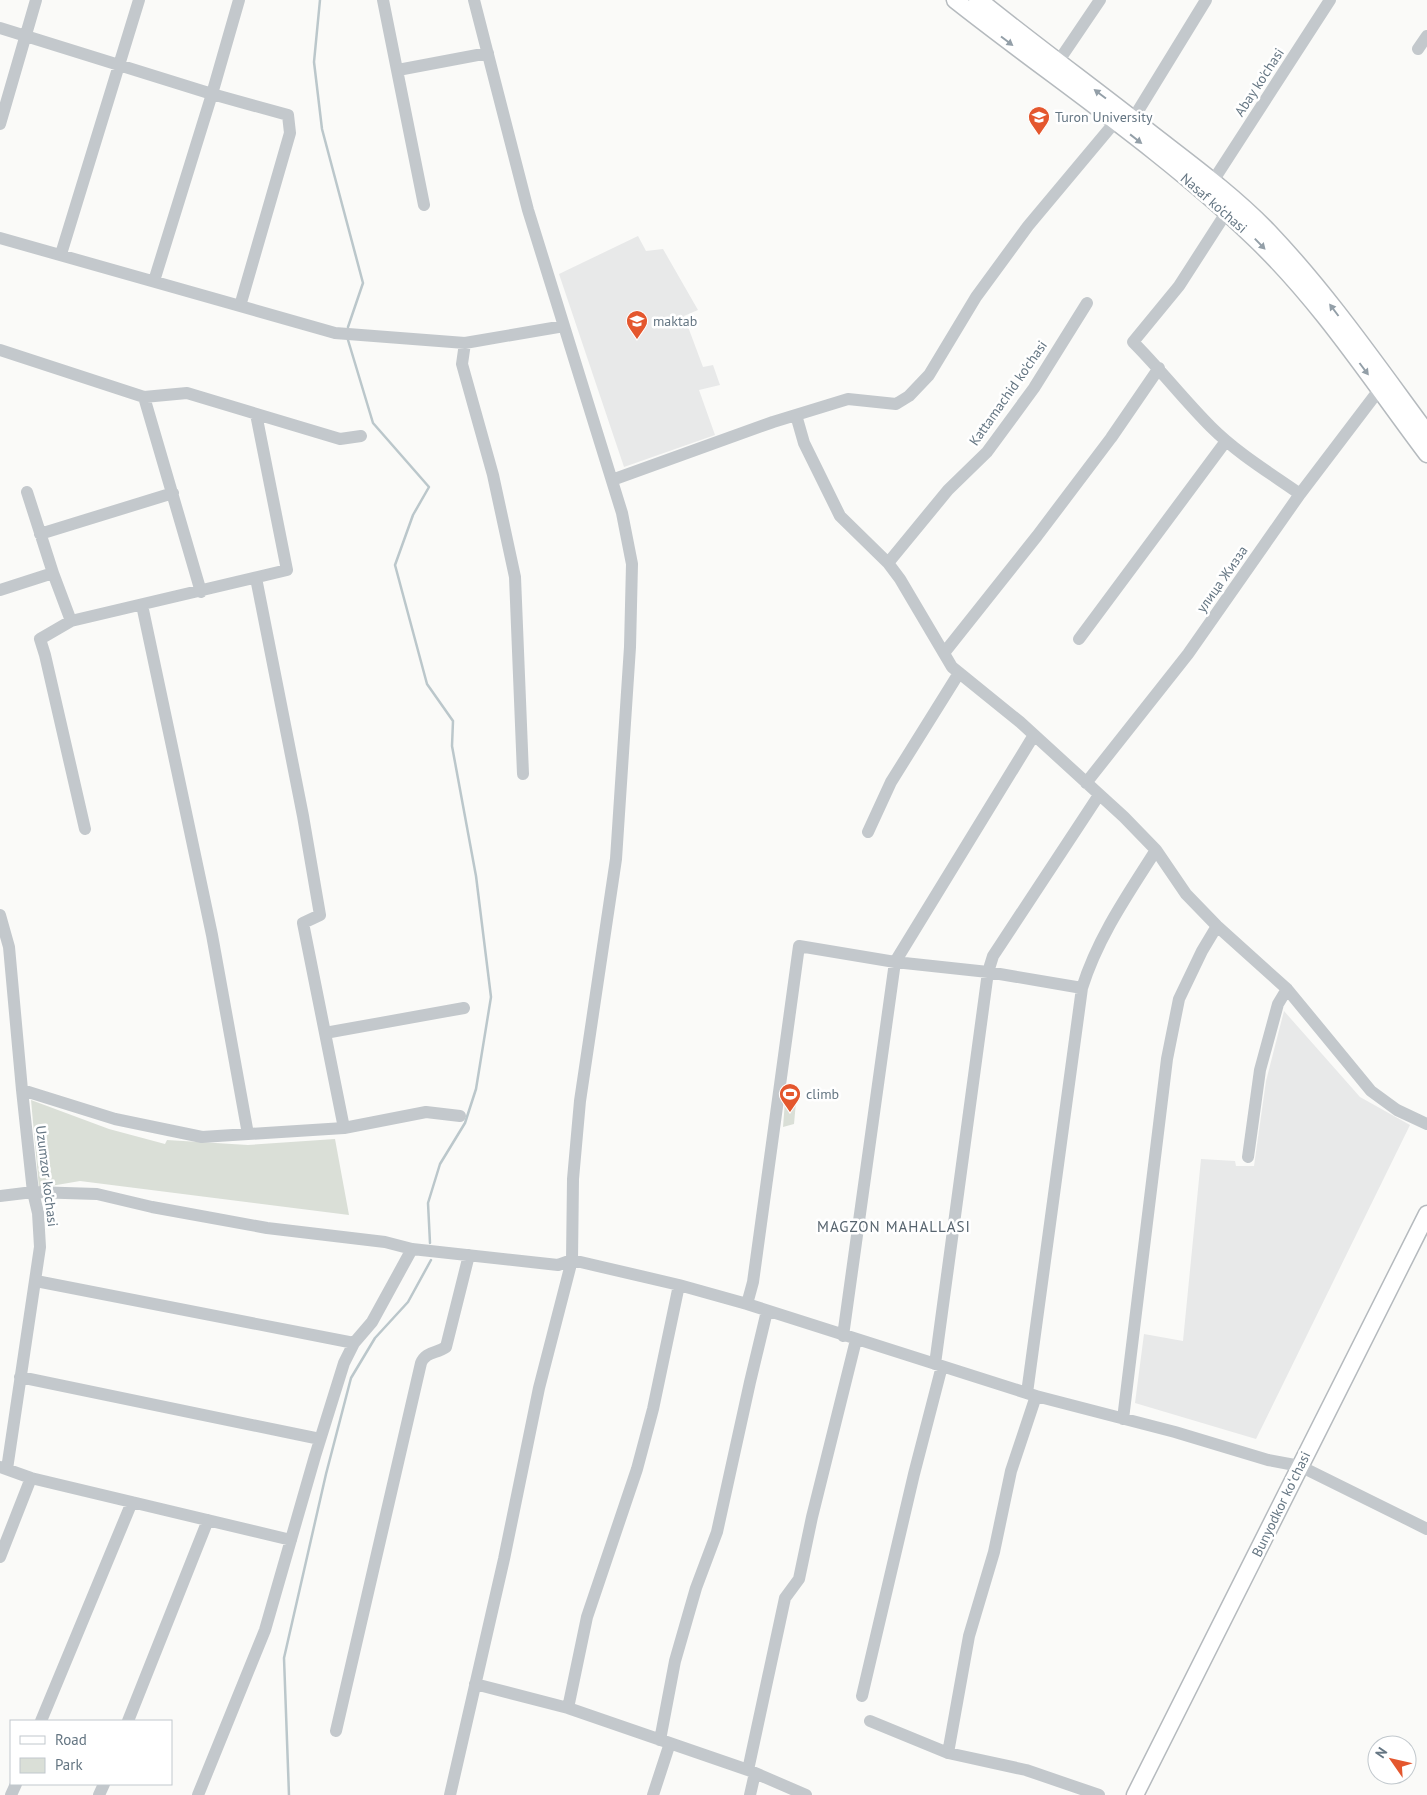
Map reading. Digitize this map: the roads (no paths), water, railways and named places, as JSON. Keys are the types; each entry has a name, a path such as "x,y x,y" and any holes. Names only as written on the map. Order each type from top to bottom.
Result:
{"main road":[{"name":"Nasaf ko‘chasi","path":"955,0 984,9 1058,62 1213,181 1268,231 1316,286 1427,432"},
{"name":"Nasaf ko‘chasi","path":"984,9 1115,122 1194,184 1254,238 1300,285 1427,454"},
{"name":"Bunyodkor koʻchasi","path":"1135,1795 1427,1214"}],"street":[{"path":"0,124 36,0"},
{"path":"60,254 139,0"},
{"path":"154,281 239,0"},
{"path":"383,0 424,205"},
{"path":"450,1795 504,1559 539,1388 572,1260 573,1180 580,1101 616,859 630,647 632,564 622,513 528,210 474,0"},
{"path":"1058,62 1100,0"},
{"path":"1133,119 1206,0"},
{"name":"Abay ko'chasi","path":"1213,181 1330,0"},
{"path":"0,28 212,94 288,115 290,132 240,306"},
{"path":"1418,50 1427,36"},
{"path":"398,70 488,53"},
{"path":"612,480 796,415 848,399 896,404 909,396 929,375 976,297 1028,226 1115,122"},
{"path":"1226,212 1179,286 1133,342 1226,441 1300,494"},
{"path":"0,238 336,333 465,344 564,326"},
{"name":"Kattamachid ko'chasi","path":"888,563 948,490 987,452 1034,388 1087,303"},
{"path":"465,344 462,364 493,475 516,577 523,774"},
{"path":"0,350 144,397 187,393 340,439 361,436"},
{"path":"944,652 1037,536 1111,438 1159,368"},
{"name":"улица Жизза","path":"1086,783 1188,654 1300,494 1379,390"},
{"path":"144,397 201,592"},
{"path":"85,829 40,639 72,621 201,592 287,570 256,414"},
{"path":"796,415 804,443 840,516 888,563 900,579 952,667 1034,735 1124,817 1156,850 1186,894 1217,926 1287,989 1371,1091 1397,1110 1427,1124"},
{"path":"1079,639 1226,441"},
{"path":"27,492 53,573 72,621"},
{"path":"40,534 173,493"},
{"path":"0,590 53,573"},
{"path":"256,578 303,816 320,915 304,923 344,1128"},
{"path":"142,605 212,935 248,1134"},
{"path":"868,832 891,782 959,673"},
{"path":"843,1336 895,962 1034,735"},
{"path":"862,1696 938,1365 988,972 993,956 1099,795"},
{"path":"948,1753 969,1636 994,1552 1011,1471 1032,1395 1082,988 1088,969 1114,916 1156,850"},
{"name":"Uzumzor ko'chasi","path":"0,915 9,947 22,1090 33,1192 38,1212 40,1247 36,1281 4,1468"},
{"path":"1124,1419 1167,1059 1179,999 1202,951 1217,926"},
{"path":"747,1304 753,1282 799,946 895,962 988,972 1082,988"},
{"path":"1248,1157 1260,1070 1278,1004 1287,989"},
{"path":"325,1033 464,1008"},
{"path":"22,1090 115,1119 202,1137 344,1128 426,1112 460,1116"},
{"path":"0,1196 33,1192 97,1194 152,1207 267,1228 385,1242 412,1249 558,1265 572,1260 679,1285 747,1304 1032,1395 1175,1432 1268,1460 1300,1466 1427,1529"},
{"path":"198,1795 264,1630 344,1363 354,1343 372,1322 412,1249"},
{"path":"336,1731 421,1363 428,1353 446,1347 469,1255"},
{"path":"36,1281 354,1343"},
{"path":"568,1708 587,1617 637,1469 653,1409 679,1285"},
{"path":"653,1795 665,1742 674,1661 696,1588 717,1532 767,1311"},
{"path":"750,1795 752,1772 785,1598 798,1579 856,1340"},
{"path":"20,1377 320,1438"},
{"path":"4,1468 31,1478 291,1540"},
{"path":"0,1557 31,1478"},
{"path":"41,1720 132,1502"},
{"path":"128,1720 208,1520"},
{"path":"475,1684 568,1708 752,1772 806,1795"},
{"path":"870,1722 948,1753 1026,1770 1099,1795"}],"waterway":[{"path":"320,0 314,62 322,129 363,283 348,327"},
{"path":"348,340 373,423 429,487 413,515 395,565 427,684 453,721 452,746 476,876 491,997 476,1089 465,1123 440,1164 428,1203 430,1243"},
{"path":"289,1795 284,1658 326,1474 351,1378 375,1338 408,1302 431,1260"}],"place":[{"name":"Turon University","path":"1039,136"},
{"name":"maktab","path":"637,340"},
{"name":"climb","path":"790,1113"}],"district":[{"name":"MAGZON MAHALLASI","path":"894,1227"}]}
